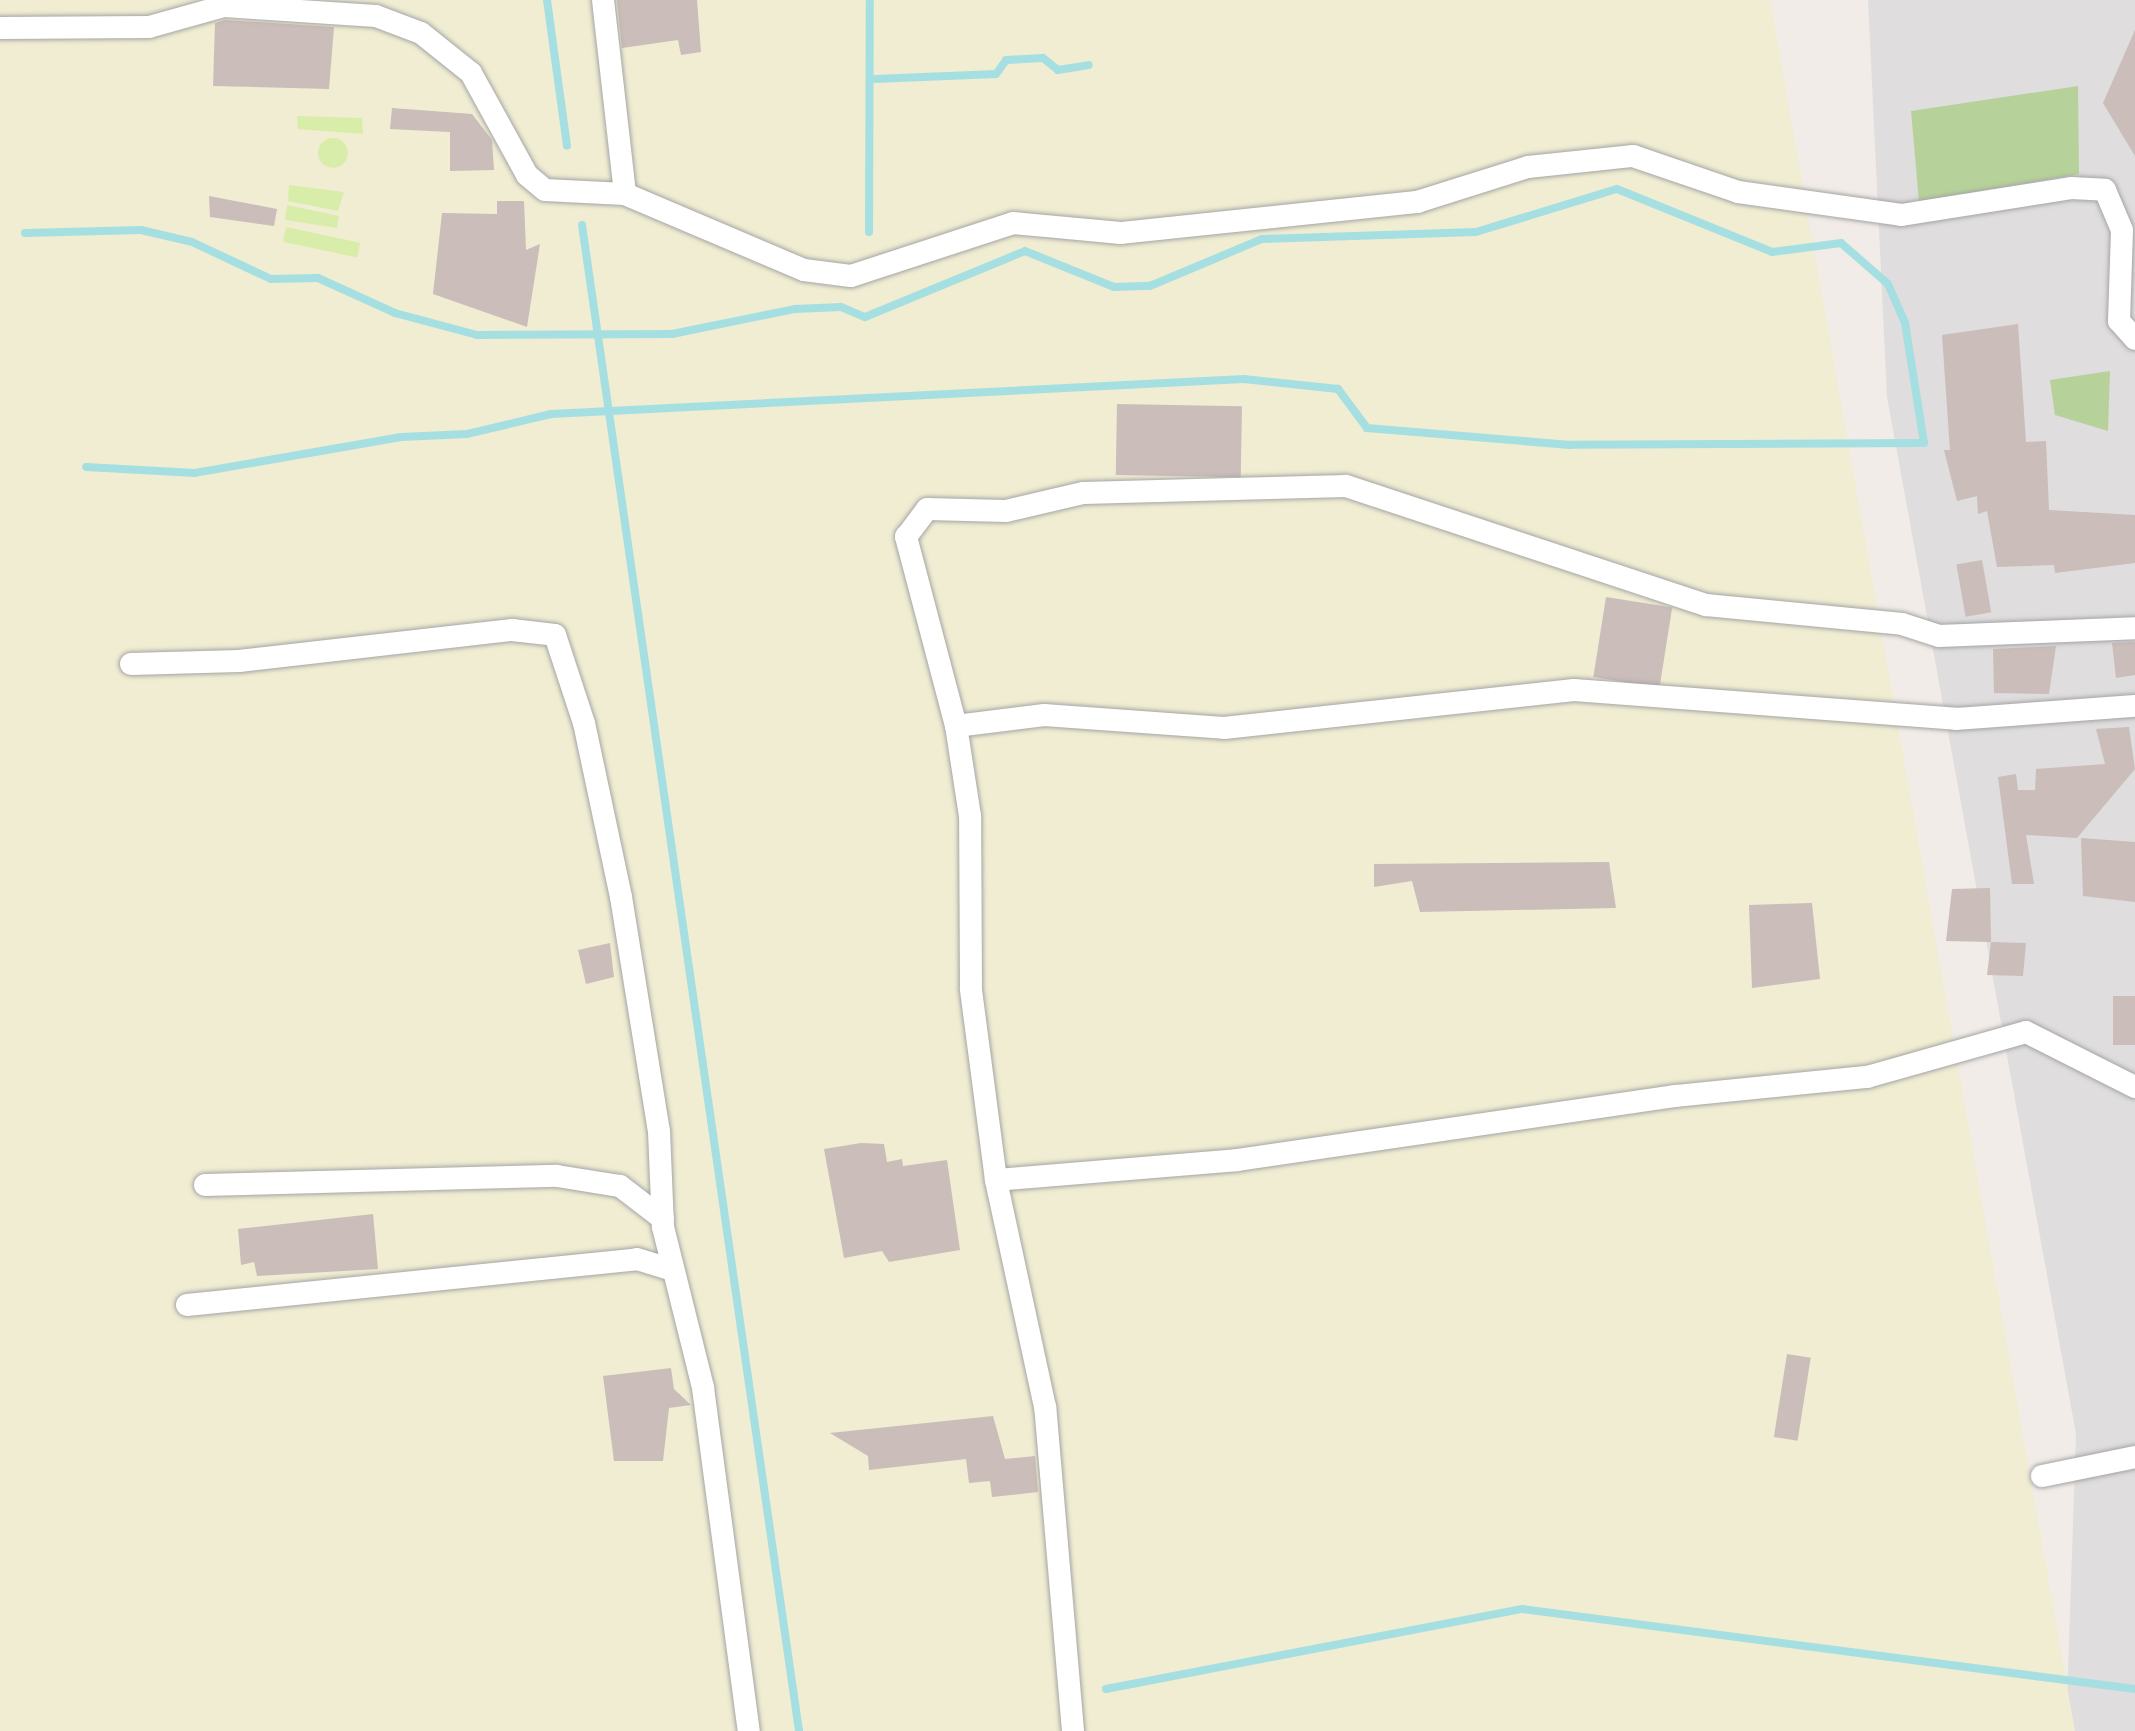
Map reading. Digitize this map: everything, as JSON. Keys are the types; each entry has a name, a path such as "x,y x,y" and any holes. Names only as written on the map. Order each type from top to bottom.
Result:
{"street":[{"path":"603,0 625,194"},
{"path":"0,28 149,27 224,6 376,16 421,33 471,73 535,184 564,194 625,194 804,270 851,276 1013,223 1121,233 1417,202 1528,167 1633,156 1738,192 1901,215 2071,188 2105,190 2122,230 2119,321 2135,339"},
{"path":"1073,1731 1045,1407 996,1180 971,989 970,816 956,726 906,537 927,509 1006,511 1083,493 1346,486 1706,605 1902,624 1939,636 2135,628"},
{"path":"131,664 239,661 512,630 555,635 584,723 621,897 659,1131 663,1219 670,1269 703,1388 749,1731"},
{"path":"956,726 1044,715 1224,728 1574,690 1956,719 2135,706"},
{"path":"996,1180 1237,1160 1867,1077 2026,1032 2135,1087"},
{"path":"205,1185 557,1176 620,1186 663,1219"},
{"path":"187,1305 637,1259 670,1269"},
{"path":"2042,1476 2135,1457"}],"shaded area":[{"path":"0,0 1770,0 2075,1731 0,1731"},
{"path":"1868,0 2135,0 2135,1731 2066,1731 2076,1434 1887,397"}],"green space":[{"path":"2078,86 2079,174 1919,202 1911,111"},
{"path":"297,116 362,118 363,134 298,129"},
{"path":"333,138 344,142 348,153 344,164 333,168 322,164 318,153 322,142"},
{"path":"289,185 344,192 338,211 288,201"},
{"path":"287,205 339,216 337,228 285,220"},
{"path":"286,227 360,243 357,257 283,242"},
{"path":"2110,371 2108,431 2055,415 2050,380"}],"building":[{"path":"617,0 697,0 701,52 681,55 678,40 622,48"},
{"path":"225,20 334,27 329,89 213,86 215,23"},
{"path":"2135,30 2135,156 2103,103"},
{"path":"392,108 472,114 492,140 494,170 450,171 450,132 390,129"},
{"path":"209,196 277,209 274,226 210,217"},
{"path":"497,201 524,201 526,250 540,244 527,327 433,294 442,213 497,214"},
{"path":"2018,324 2026,442 2046,441 2049,510 2135,515 2135,563 2055,573 2054,565 1997,567 1987,511 1978,514 1977,496 1957,501 1944,450 1950,450 1942,335"},
{"path":"1117,404 1242,406 1241,477 1116,475"},
{"path":"1982,560 1991,612 1966,617 1956,565"},
{"path":"1606,597 1672,607 1660,687 1593,677"},
{"path":"2135,642 2135,675 2116,678 2112,643"},
{"path":"2056,646 2049,694 1994,693 1993,649"},
{"path":"2129,727 2135,769 2077,838 2026,835 2034,884 2012,884 1998,777 2016,774 2018,790 2035,790 2036,769 2105,764 2096,729"},
{"path":"2081,838 2135,842 2135,902 2083,896"},
{"path":"1609,862 1616,908 1420,912 1412,881 1374,887 1374,864"},
{"path":"1990,888 1991,942 1946,941 1952,889"},
{"path":"1812,903 1820,979 1752,988 1749,905"},
{"path":"1991,942 2026,943 2023,976 1987,975"},
{"path":"610,943 614,977 586,984 578,950"},
{"path":"2113,996 2135,996 2135,1045 2113,1045"},
{"path":"861,1143 884,1144 887,1162 902,1159 903,1166 947,1160 960,1250 889,1262 882,1251 844,1258 824,1149"},
{"path":"373,1214 378,1269 257,1276 254,1262 241,1265 238,1229"},
{"path":"1787,1354 1811,1358 1798,1441 1774,1437"},
{"path":"671,1368 674,1389 691,1405 669,1408 663,1461 614,1461 603,1376"},
{"path":"993,1416 1005,1459 1035,1456 1038,1492 992,1497 990,1481 969,1483 966,1459 869,1470 868,1456 830,1433"}],"waterway":[{"path":"547,0 567,146"},
{"path":"869,232 870,0"},
{"path":"875,79 996,74 1006,60 1043,58 1058,70 1089,65"},
{"path":"25,233 141,230 192,242 271,279 318,278 395,313 477,335 672,334 795,309 841,307 865,317 1025,251 1114,287 1150,286 1262,239 1476,232 1617,189 1772,252 1841,243 1888,284 1905,323 1924,443 1570,445 1367,428 1338,389 1244,379 551,414 467,434 401,437 195,473 86,467"},
{"path":"582,225 799,1731"},
{"path":"1106,1689 1522,1609 2135,1689"}]}
